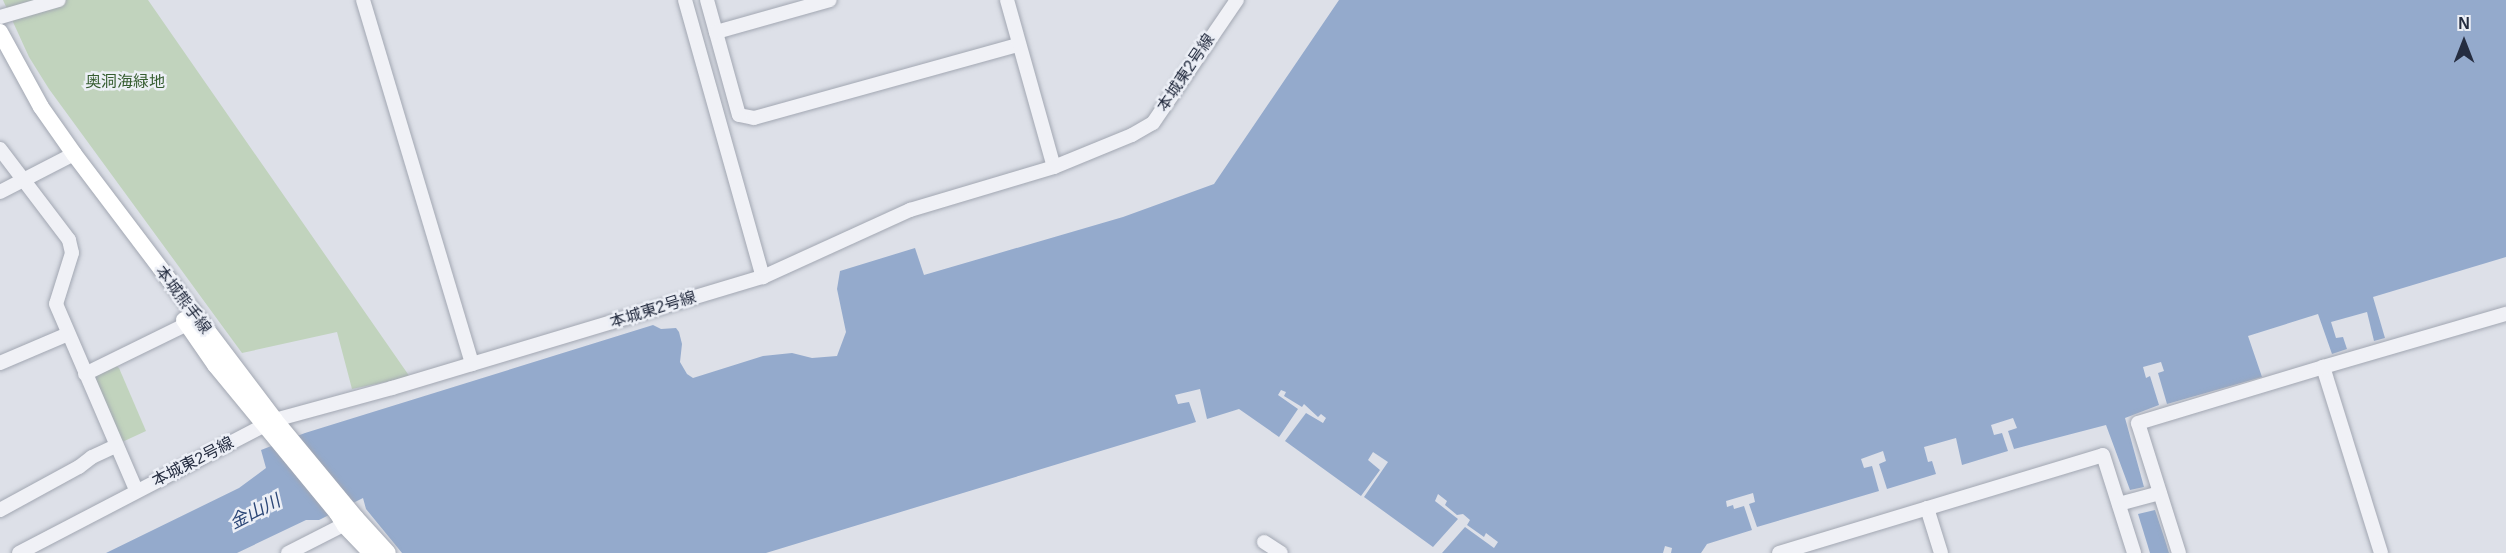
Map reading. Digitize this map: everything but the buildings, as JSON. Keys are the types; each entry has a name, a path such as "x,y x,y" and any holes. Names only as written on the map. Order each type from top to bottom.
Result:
{"main road":[{"name":"本城熊手線","path":"0,32 70,157"},
{"name":"本城熊手線","path":"0,54 70,157 192,322 215,365 270,422 346,516 371,553"},
{"name":"本城熊手線","path":"346,516 388,553"}],"street":[{"path":"0,17 58,0"},
{"path":"363,0 472,364"},
{"path":"685,0 764,277"},
{"path":"707,0 740,115 754,118 1018,45"},
{"path":"716,32 830,0"},
{"path":"1007,0 1054,167"},
{"name":"本城東2号線","path":"19,553 270,422 764,277 910,210 1054,167 1132,135 1152,123 1236,0"},
{"path":"0,149 69,240 72,253 70,264 56,304 136,490"},
{"path":"0,192 70,157"},
{"path":"2179,553 2138,423 2506,314"},
{"path":"86,374 192,322"},
{"path":"0,363 68,334"},
{"path":"2323,367 2381,553"},
{"path":"0,510 79,467 92,457 116,446"},
{"path":"1779,553 2103,455 2134,553"},
{"path":"2119,504 2160,493"},
{"path":"1927,508 1941,553"},
{"path":"288,553 346,516"},
{"path":"1264,542 1281,553"}],"green space":[{"name":"奥洞海緑地","path":"3,0 148,0 410,377 352,389 337,332 242,353 49,89 29,57"},
{"path":"115,365 119,368 146,431 120,443 93,380 95,375"}],"water":[{"name":"金山川","path":"1339,0 2506,0 2506,257 2373,297 2385,338 2374,341 2367,312 2331,322 2336,338 2343,337 2347,349 2332,354 2318,314 2248,336 2262,377 2167,404 2158,373 2164,371 2161,362 2143,367 2146,378 2150,376 2159,405 2125,418 2144,487 2130,490 2106,425 2014,449 2008,431 2017,428 2013,418 1991,425 1994,435 2002,433 2008,451 1962,465 1956,438 1924,447 1928,462 1932,461 1936,474 1887,489 1879,464 1886,461 1883,451 1861,459 1864,468 1872,466 1879,491 1757,527 1749,504 1755,502 1753,493 1726,501 1727,507 1733,505 1734,509 1744,506 1752,530 1707,544 1701,553 1671,553 1672,548 1665,546 1663,553 1442,553 1465,527 1494,548 1498,542 1486,533 1484,537 1467,525 1470,520 1463,514 1457,515 1445,505 1447,501 1438,494 1435,501 1458,519 1433,547 1364,497 1388,462 1373,452 1368,460 1380,470 1361,496 1285,441 1306,413 1323,423 1326,418 1321,414 1318,417 1304,404 1302,407 1284,396 1286,392 1281,390 1278,395 1298,409 1279,437 1239,409 1207,419 1200,389 1175,395 1178,404 1189,402 1196,422 766,553 402,553 366,509 363,498 319,520 306,520 237,553 106,553 239,488 266,468 261,450 305,433 653,325 661,329 676,328 682,344 680,362 687,374 693,378 763,356 792,353 812,358 837,356 846,332 837,289 840,271 915,248 924,275 1123,217 1214,184"},
{"path":"2155,510 2169,553 2150,553 2138,514"}]}
